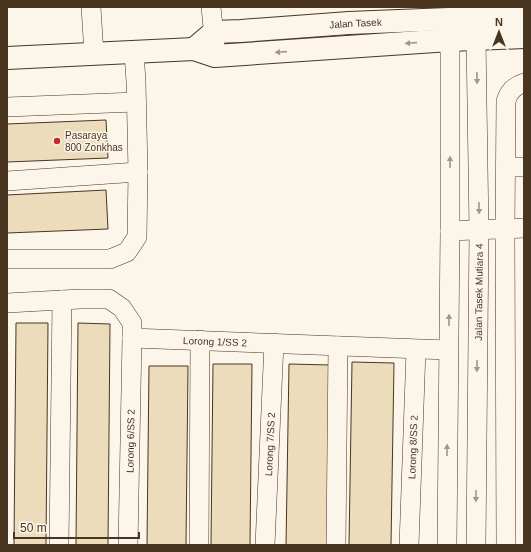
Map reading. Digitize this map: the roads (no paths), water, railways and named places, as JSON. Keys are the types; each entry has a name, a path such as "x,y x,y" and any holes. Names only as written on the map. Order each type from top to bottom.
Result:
{"main road":[{"name":"Jalan Tasek","path":"214,32 524,16"},
{"path":"461,37 471,23 486,17"},
{"path":"413,21 461,37"},
{"path":"194,49 214,32"},
{"path":"7,58 194,49 215,56 461,37 524,37"}],"street":[{"path":"91,7 94,54"},
{"path":"211,7 215,56"},
{"path":"447,545 450,230 461,37"},
{"name":"Jalan Tasek Mutiara 4","path":"461,37 479,230 476,545"},
{"path":"7,259 110,259 127,252 137,237 138,172 134,52"},
{"path":"506,545 505,229 515,167 506,101 512,90 521,84"},
{"path":"7,107 136,102"},
{"path":"7,181 138,172"},
{"path":"450,230 524,228"},
{"path":"7,303 109,299 122,308 132,323 132,338"},
{"path":"58,545 62,300"},
{"name":"Lorong 1/SS 2","path":"132,338 416,350 448,350"},
{"name":"Lorong 6/SS 2","path":"128,545 132,338"},
{"path":"199,545 200,340"},
{"name":"Lorong 7/SS 2","path":"265,545 274,343"},
{"path":"336,545 338,346"},
{"name":"Lorong 8/SS 2","path":"409,545 416,350"}],"place":[{"name":"Pasaraya 800 Zonkhas","path":"57,141"}]}
